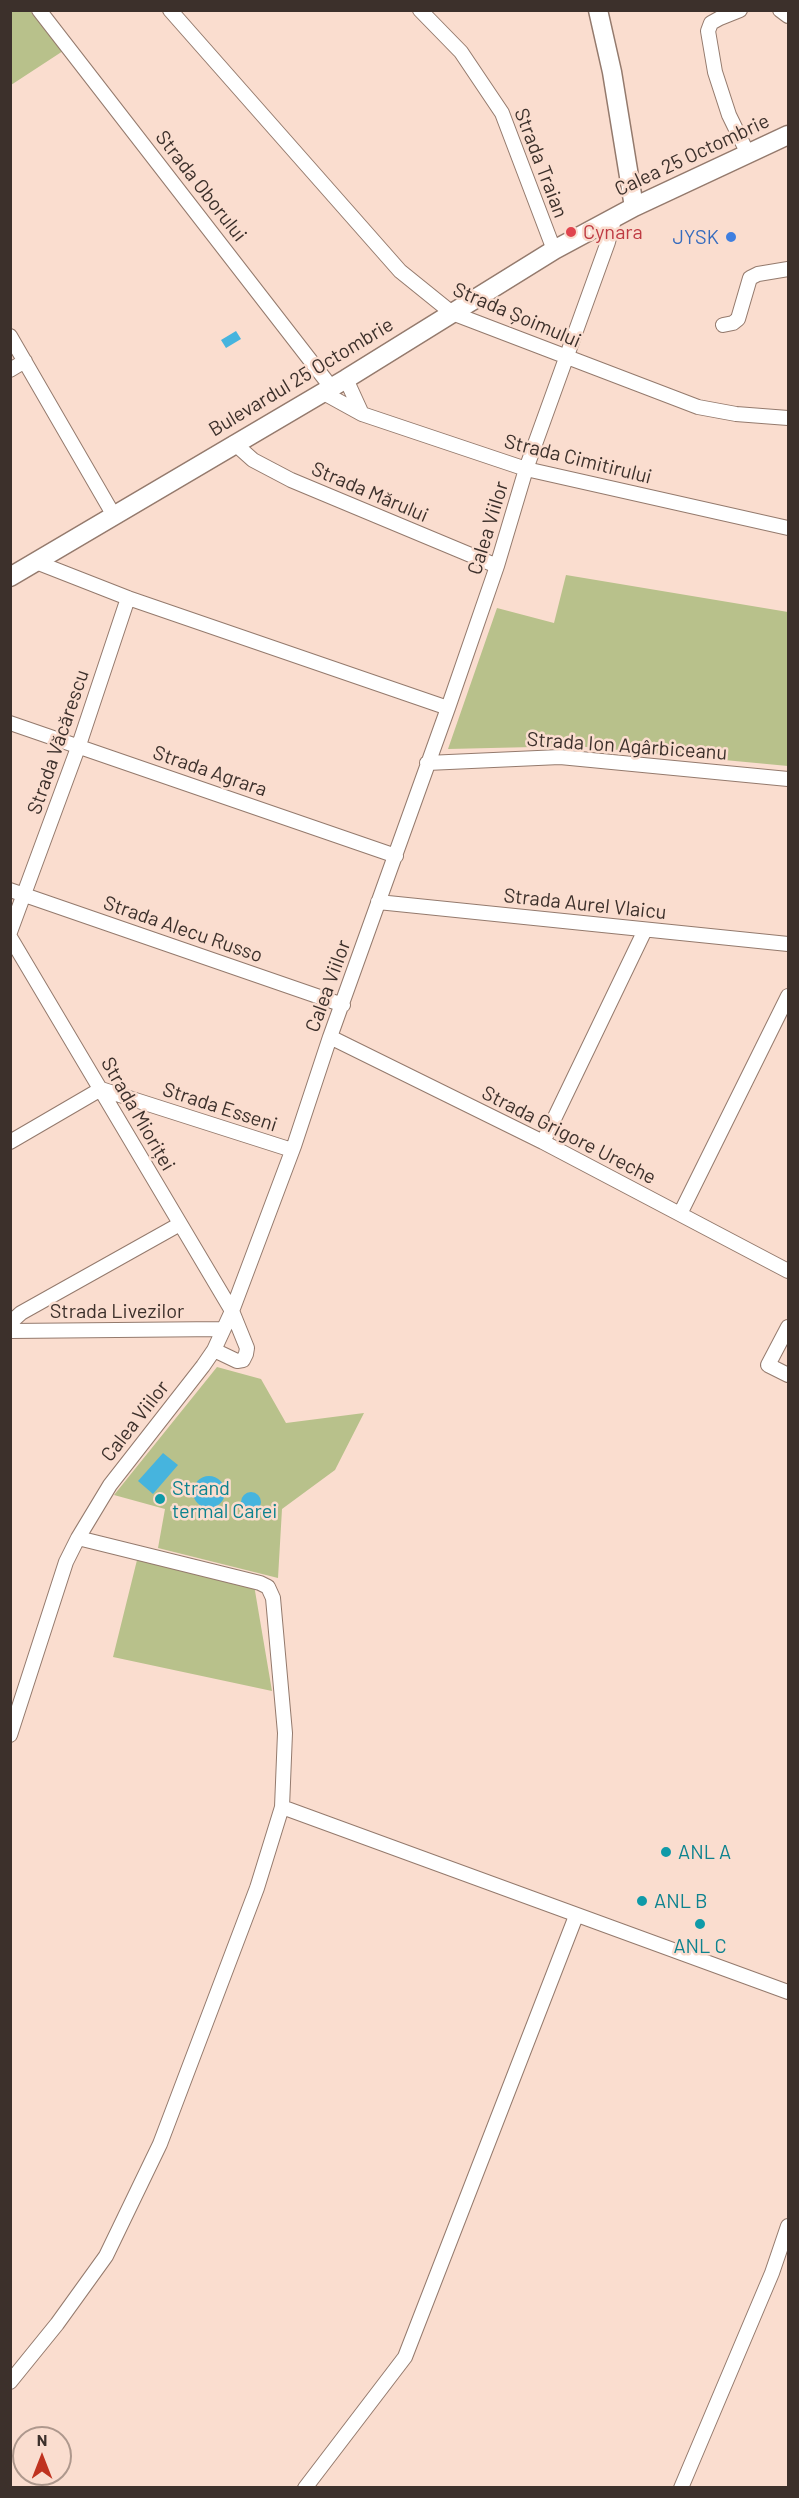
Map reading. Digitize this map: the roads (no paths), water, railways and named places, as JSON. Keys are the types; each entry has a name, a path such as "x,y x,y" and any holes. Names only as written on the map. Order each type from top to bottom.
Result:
{"main road":[{"path":"598,10 612,72 634,207"},
{"name":"Calea 25 Octombrie","path":"615,216 789,135"},
{"name":"Bulevardul 25 Octombrie","path":"10,577 113,514 333,386 554,250 615,216"}],"street":[{"name":"Strada Oborului","path":"39,10 333,386"},
{"name":"Strada Șoimului","path":"170,10 399,272 452,313 698,407 736,414 789,418"},
{"name":"Strada Traian","path":"420,10 462,52 502,113 554,250"},
{"path":"740,10 711,23 708,31 716,72 729,115 748,154"},
{"path":"780,10 789,16"},
{"name":"Calea Viilor","path":"10,1735 66,1562 78,1538 110,1485 214,1350 232,1311 292,1150 330,1036 448,708 497,566 526,469 608,242 615,216"},
{"path":"723,325 733,323 738,319 750,278 758,274 789,269"},
{"path":"10,336 113,514"},
{"path":"10,370 25,361"},
{"name":"Strada Cimitirului","path":"333,386 362,414 526,469 789,528"},
{"path":"333,386 362,414"},
{"name":"Strada Mărului","path":"234,443 253,460 291,480 497,566"},
{"path":"36,562 128,598 448,708"},
{"name":"Strada Văcărescu","path":"10,935 79,745 128,598"},
{"name":"Strada Agrara","path":"10,723 396,856"},
{"name":"Strada Ion Agârbiceanu","path":"427,763 560,757 789,779"},
{"name":"Strada Alecu Russo","path":"10,890 343,1005"},
{"name":"Strada Aurel Vlaicu","path":"378,902 789,944"},
{"path":"543,1143 645,930"},
{"name":"Strada Mioriței","path":"10,935 15,953 101,1089 232,1311 248,1348 243,1360 237,1361 214,1350"},
{"path":"680,1214 789,996"},
{"name":"Strada Grigore Ureche","path":"330,1036 543,1143 789,1271"},
{"path":"10,1142 101,1089"},
{"name":"Strada Esseni","path":"101,1089 292,1150"},
{"name":"Strada Livezilor","path":"10,1323 21,1313 180,1224"},
{"path":"789,1327 768,1365 789,1375"},
{"name":"Strada Livezilor","path":"10,1331 223,1329"},
{"path":"10,2382 57,2324 106,2256 160,2144 258,1888 282,1807 285,1733 273,1598 268,1587 260,1583 78,1538"},
{"path":"282,1807 789,1992"},
{"path":"305,2487 405,2357 576,1916"},
{"path":"681,2487 772,2273 789,2226"}],"water":[{"path":"236,331 241,339 226,348 221,340"},
{"path":"163,1453 178,1465 153,1494 138,1481"},
{"path":"209,1476 220,1481 225,1492 220,1503 209,1508 198,1503 193,1492 198,1481"},
{"path":"251,1492 258,1495 261,1502 258,1509 251,1512 244,1509 241,1502 244,1495"}],"place":[{"name":"Cynara","path":"571,232"},
{"name":"JYSK","path":"731,237"},
{"name":"Strand termal Carei","path":"160,1499"},
{"name":"ANL A","path":"666,1852"},
{"name":"ANL B","path":"642,1901"},
{"name":"ANL C","path":"700,1924"}]}
